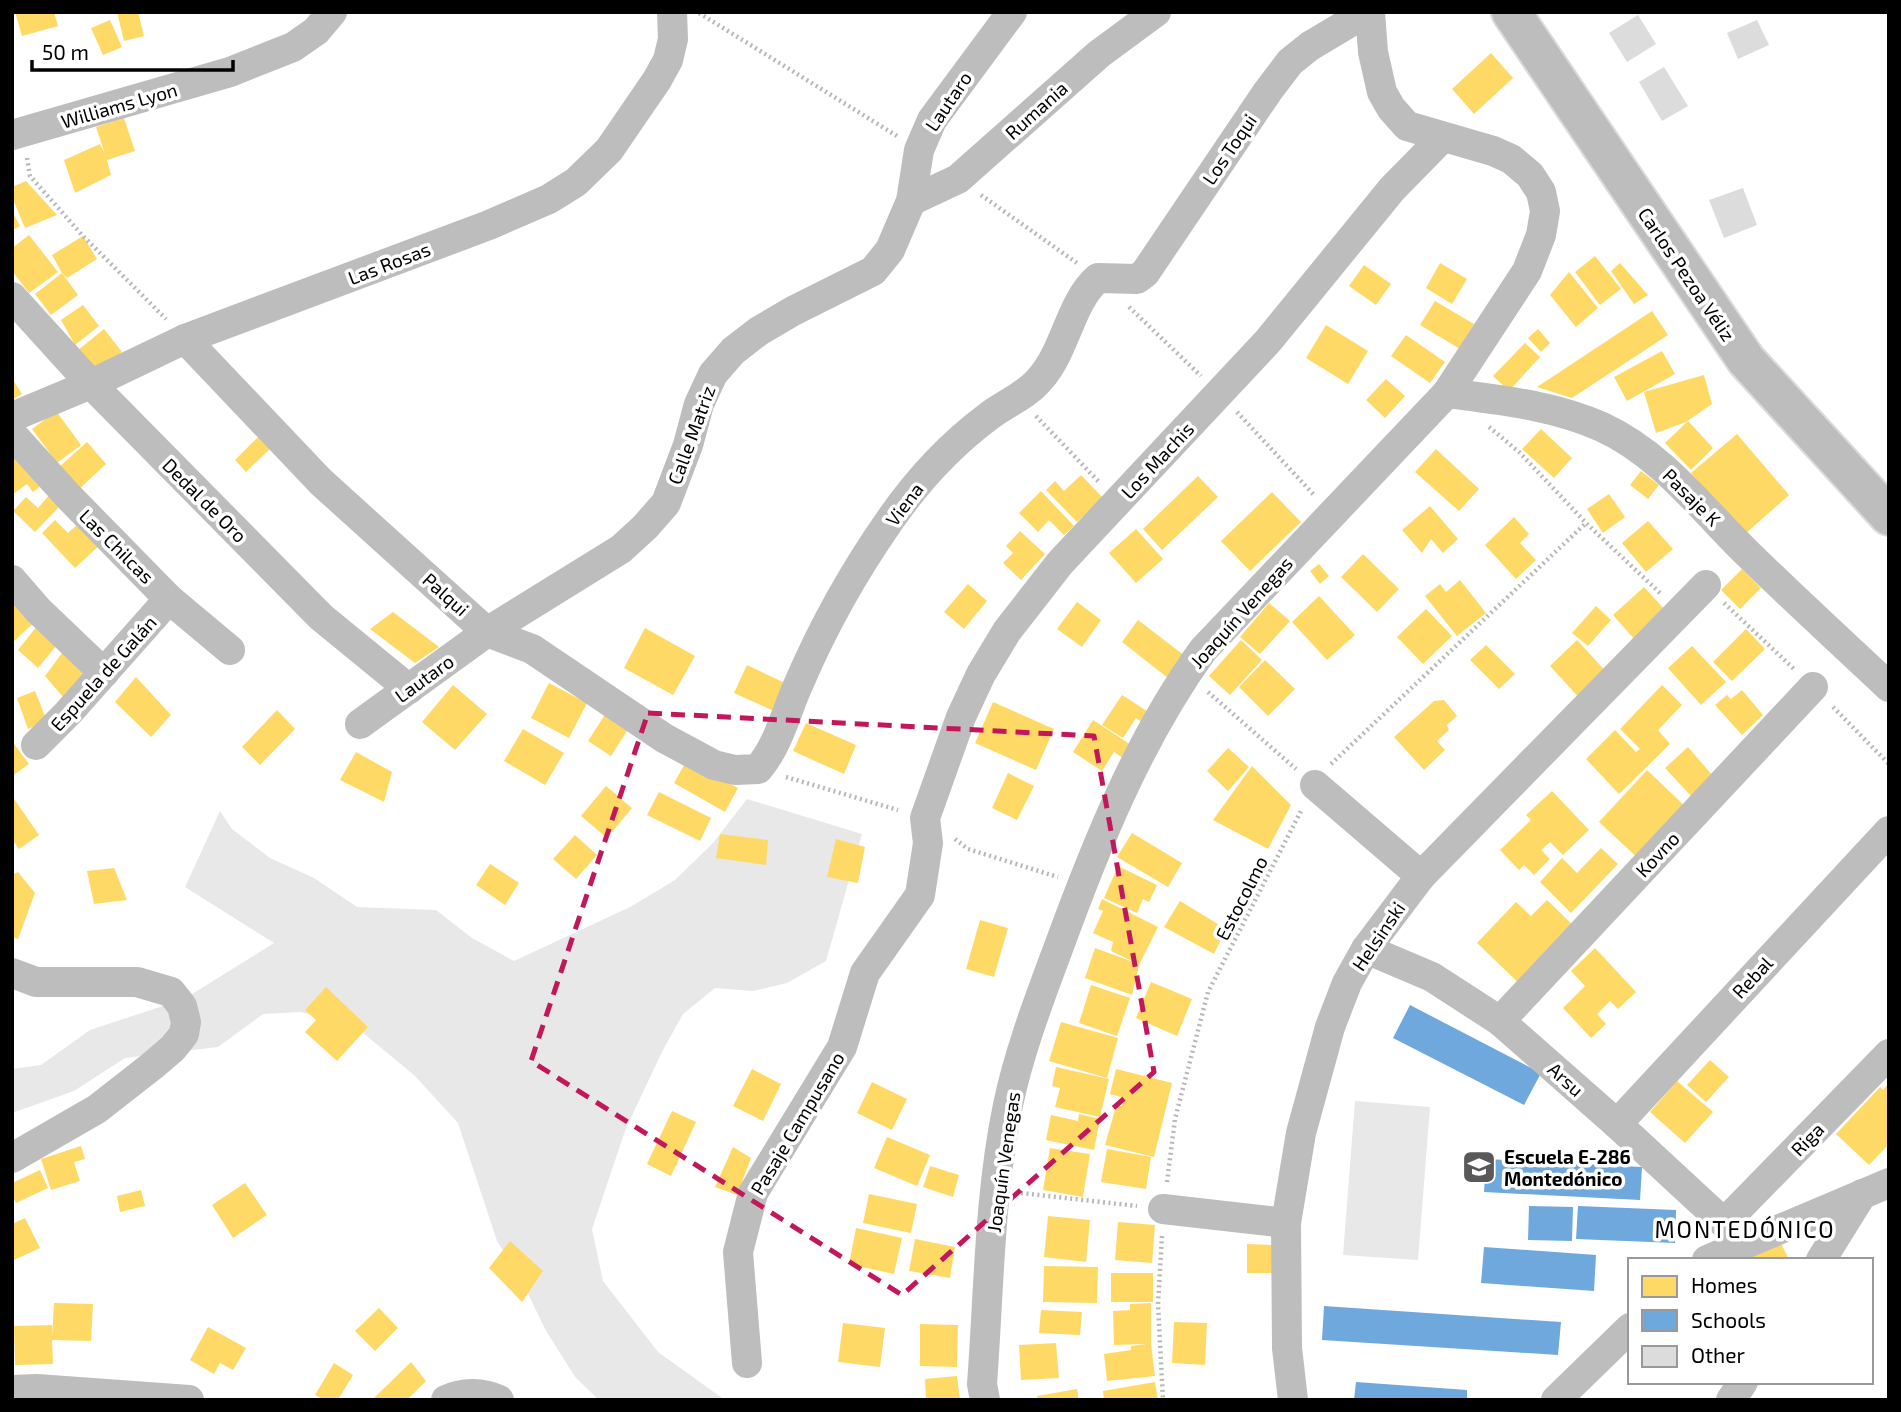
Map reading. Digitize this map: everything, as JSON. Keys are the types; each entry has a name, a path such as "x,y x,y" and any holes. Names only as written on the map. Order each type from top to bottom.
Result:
{"main road":[{"name":"Carlos Pezoa Véliz","path":"1511,12 1746,360 1889,516"}],"street":[{"name":"Williams Lyon","path":"18,134 230,72 293,47 316,32 332,12"},
{"name":"Las Rosas","path":"12,417 91,384 185,339 489,225 549,199 576,182 609,150 657,80 668,60 673,39 672,12"},
{"name":"Lautaro","path":"911,201 919,150 932,120 1012,12"},
{"name":"Rumania","path":"911,201 958,179 1100,54 1156,12"},
{"name":"Joaquín Venegas","path":"985,1400 982,1384 996,1191 1008,1104 1032,1019 1077,897 1136,760 1186,673 1203,650 1447,393 1527,271 1541,235 1545,211 1541,192 1530,175 1511,159 1493,151 1407,125 1391,108 1382,92 1368,12"},
{"name":"Los Toqui","path":"1098,278 1137,279 1145,272 1290,62 1310,46 1368,12"},
{"name":"Los Machis","path":"925,818 961,717 981,674 1007,631 1060,563 1268,341 1392,189 1443,137"},
{"name":"Calle Matriz","path":"487,632 621,550 645,527 666,503 688,445 699,404 713,374 733,351 759,331 873,271 890,250 911,201"},
{"name":"Viena","path":"758,769 768,758 799,681 839,604 890,520 931,468 964,436 991,414 1019,398 1040,379 1058,354 1084,294 1098,278"},
{"name":"Dedal de Oro","path":"12,297 91,384 321,617 409,690"},
{"name":"Palqui","path":"185,339 321,482 487,632 532,649 664,738 714,765 735,770 758,769"},
{"name":"Pasaje K","path":"1447,393 1520,402 1562,412 1604,428 1638,448 1662,467 1745,552 1889,687"},
{"name":"Las Chilcas","path":"12,434 69,497 169,599 229,650"},
{"path":"12,580 38,610 104,673"},
{"name":"Helsinski","path":"1293,1400 1287,1348 1286,1223 1301,1133 1330,1027 1347,984 1366,949 1420,876 1706,585"},
{"name":"Espuela de Galán","path":"36,745 169,599"},
{"name":"Lautaro","path":"360,724 487,632"},
{"name":"Kovno","path":"1500,1021 1813,687"},
{"path":"1315,785 1420,876"},
{"name":"Pasaje Campusano","path":"747,1363 738,1252 753,1193 842,1047 865,973 920,895 928,843 925,818"},
{"name":"Rebal","path":"1617,1124 1889,831"},
{"name":"Arsu","path":"1366,949 1432,977 1500,1021 1617,1124 1733,1233"},
{"path":"12,973 36,982 137,982 171,992 182,1006 186,1022 184,1034 173,1048 97,1109 12,1158"},
{"name":"Riga","path":"1733,1233 1889,1054"},
{"path":"1709,1258 1733,1233 1876,1189"},
{"path":"1823,1258 1876,1189"},
{"path":"1163,1209 1286,1223"},
{"path":"1556,1400 1628,1330"},
{"path":"1731,1400 1742,1384"},
{"path":"12,1390 37,1389 189,1400"},
{"path":"446,1400 457,1394 496,1398"}],"path":[{"path":"18,134 30,176 83,236 185,339"},
{"path":"1019,398 1118,501"},
{"path":"1488,427 1519,452 1586,523 1679,612"},
{"name":"Estocolmo","path":"1163,1400 1158,1304 1163,1209 1175,1119 1208,992 1326,768 1586,523"},
{"path":"1186,673 1315,785"},
{"path":"996,1191 1163,1209"}],"highlighted area":[{"path":"648,713 1094,736 1154,1072 902,1295 531,1061"}],"shaded area":[{"path":"747,799 862,834 826,961 787,983 753,991 715,988 683,1014 626,1128 592,1229 603,1281 658,1352 725,1400 599,1400 575,1377 545,1329 521,1279 497,1241 458,1123 415,1076 356,1027 301,1012 263,1014 218,1047 125,1058 74,1091 12,1113 12,1069 41,1065 90,1030 184,999 274,943 185,887 220,811 232,829 270,858 314,878 357,907 436,910 472,938 514,961 630,907 675,880 713,843"},
{"path":"1355,1101 1430,1107 1418,1260 1343,1255"}],"building: Homes":[{"path":"15,12 54,12 58,26 22,36"},
{"path":"117,12 138,12 144,36 124,41"},
{"path":"110,20 122,47 103,55 91,28"},
{"path":"1491,53 1513,78 1474,114 1452,89"},
{"path":"124,118 135,151 107,160 111,175 75,193 64,160 100,144 105,154 96,127"},
{"path":"26,181 57,215 25,228 12,197 12,187"},
{"path":"12,211 20,226 12,230"},
{"path":"29,235 58,272 29,293 12,271 12,248"},
{"path":"83,236 97,259 67,278 52,255"},
{"path":"1595,256 1621,289 1600,305 1575,272"},
{"path":"1440,263 1467,279 1452,304 1426,288"},
{"path":"1620,263 1648,295 1634,304 1611,271"},
{"path":"1364,265 1391,284 1376,305 1349,286"},
{"path":"1569,272 1598,308 1576,327 1550,295"},
{"path":"62,273 78,295 51,315 35,294"},
{"path":"1435,301 1474,324 1460,349 1420,325"},
{"path":"83,305 99,326 75,345 61,320"},
{"path":"1652,311 1668,335 1572,398 1537,387"},
{"path":"1326,325 1368,351 1348,384 1306,358"},
{"path":"104,329 122,352 95,374 77,351"},
{"path":"1538,329 1550,343 1541,352 1528,338"},
{"path":"1406,335 1445,362 1430,383 1391,356"},
{"path":"1525,343 1540,357 1509,391 1493,376"},
{"path":"1662,351 1675,374 1627,401 1614,377"},
{"path":"1704,375 1712,404 1686,422 1656,433 1644,392"},
{"path":"12,378 22,394 12,400"},
{"path":"1386,379 1405,396 1385,418 1366,400"},
{"path":"56,411 81,445 57,463 32,429"},
{"path":"1688,421 1713,448 1691,470 1665,443"},
{"path":"1541,429 1572,458 1554,478 1522,449"},
{"path":"261,434 273,446 246,472 235,460"},
{"path":"1737,434 1789,495 1744,535 1691,473"},
{"path":"87,442 106,464 77,491 57,469"},
{"path":"12,446 41,486 33,492 27,484 12,495"},
{"path":"1436,449 1479,489 1459,511 1415,472"},
{"path":"1641,471 1659,485 1648,499 1630,485"},
{"path":"1081,475 1103,498 1077,522 1046,490 1055,481 1064,491"},
{"path":"1198,476 1218,497 1162,550 1143,529"},
{"path":"1041,491 1074,526 1064,535 1049,520 1038,532 1019,513"},
{"path":"1272,492 1301,522 1250,571 1221,541"},
{"path":"51,493 62,504 35,532 13,511 26,497 38,508"},
{"path":"1609,494 1625,517 1603,533 1587,509"},
{"path":"1430,506 1458,539 1443,553 1431,539 1422,553 1402,530"},
{"path":"1514,517 1529,534 1520,543 1536,560 1516,579 1485,545"},
{"path":"55,520 68,533 80,522 100,545 75,568 42,533"},
{"path":"1648,521 1673,549 1646,572 1622,543"},
{"path":"1136,529 1163,559 1136,583 1109,553"},
{"path":"1020,531 1045,554 1021,580 1003,563 1013,553 1006,546"},
{"path":"1363,554 1399,589 1377,612 1341,577"},
{"path":"1319,564 1329,576 1320,584 1310,571"},
{"path":"1742,569 1761,588 1740,609 1721,590"},
{"path":"1460,580 1486,613 1457,636 1425,596 1440,584 1446,592"},
{"path":"968,584 987,601 964,629 944,612"},
{"path":"1644,587 1667,612 1635,640 1613,615"},
{"path":"1319,596 1355,635 1327,660 1292,622"},
{"path":"12,597 39,618 12,643"},
{"path":"1077,602 1101,620 1082,647 1057,629"},
{"path":"1269,603 1290,621 1260,654 1240,637"},
{"path":"1596,606 1611,620 1588,646 1572,633"},
{"path":"1426,609 1452,636 1423,664 1397,637"},
{"path":"393,612 439,647 415,663 370,629"},
{"path":"1138,620 1185,656 1168,678 1122,642"},
{"path":"41,621 62,639 38,668 18,650"},
{"path":"645,628 695,656 673,695 624,668"},
{"path":"1746,629 1765,649 1732,681 1713,662"},
{"path":"1241,640 1262,660 1230,695 1209,676"},
{"path":"1577,640 1610,676 1583,702 1550,666"},
{"path":"68,645 89,669 63,697 45,676"},
{"path":"1486,645 1515,674 1499,689 1470,660"},
{"path":"1692,646 1726,682 1701,705 1668,668"},
{"path":"1265,660 1295,689 1268,716 1239,687"},
{"path":"747,665 787,684 774,711 734,693"},
{"path":"136,677 171,715 151,737 115,702"},
{"path":"549,683 587,703 569,738 531,718"},
{"path":"453,685 487,714 455,750 422,722"},
{"path":"1662,685 1682,705 1658,730 1670,744 1619,794 1586,759 1615,730 1636,752 1640,749 1620,729"},
{"path":"1742,690 1763,715 1742,735 1715,705 1727,695 1731,699"},
{"path":"35,691 47,721 28,729 17,698"},
{"path":"1122,695 1150,713 1144,724 1136,718 1123,738 1102,725"},
{"path":"1444,700 1457,716 1447,725 1449,730 1437,741 1445,750 1424,770 1394,737 1434,701"},
{"path":"993,702 1054,729 1036,770 975,743"},
{"path":"277,710 295,729 260,765 242,747"},
{"path":"606,713 629,728 611,756 588,741"},
{"path":"1093,720 1131,745 1123,758 1114,752 1102,771 1073,752"},
{"path":"806,723 856,745 844,774 793,751"},
{"path":"523,729 564,753 545,785 504,761"},
{"path":"12,741 29,764 12,776"},
{"path":"1688,747 1713,776 1691,796 1665,768"},
{"path":"1228,748 1249,767 1228,791 1207,771"},
{"path":"356,752 392,772 384,802 340,780"},
{"path":"687,760 738,788 725,812 674,783"},
{"path":"1252,766 1291,805 1268,849 1213,820"},
{"path":"1647,770 1690,811 1642,862 1599,822"},
{"path":"1008,773 1034,786 1017,820 992,808"},
{"path":"606,786 632,808 607,838 581,816"},
{"path":"1552,791 1589,830 1563,855 1550,842 1541,850 1550,859 1534,875 1524,865 1519,870 1500,850 1531,820 1526,815"},
{"path":"659,792 711,818 700,841 647,815"},
{"path":"12,796 39,835 19,849 12,839"},
{"path":"1132,833 1182,863 1168,887 1117,857"},
{"path":"720,834 768,840 766,865 716,858"},
{"path":"575,835 597,855 576,879 553,859"},
{"path":"836,839 865,847 858,883 827,877"},
{"path":"1601,848 1618,864 1571,913 1540,882 1562,858 1577,873"},
{"path":"490,864 519,883 505,905 476,885"},
{"path":"1118,866 1157,885 1149,902 1143,899 1137,913 1104,898"},
{"path":"114,868 127,900 94,904 87,871"},
{"path":"18,872 35,893 18,939 12,937 12,875"},
{"path":"1102,899 1158,927 1139,965 1132,995 1085,978 1095,948 1136,963 1111,951 1113,942 1093,933 1103,911 1098,909"},
{"path":"1547,900 1580,932 1525,989 1477,943 1516,902 1531,916"},
{"path":"1180,901 1226,929 1214,954 1164,927"},
{"path":"980,920 1008,928 994,977 966,969"},
{"path":"1595,948 1636,992 1618,1009 1610,1001 1597,1014 1606,1024 1591,1038 1563,1008 1585,986 1571,971"},
{"path":"1151,982 1192,999 1177,1036 1136,1018"},
{"path":"1091,985 1130,998 1117,1036 1079,1023"},
{"path":"326,987 368,1027 337,1061 305,1032 316,1020 305,1010"},
{"path":"1061,1022 1118,1038 1107,1078 1049,1061"},
{"path":"1710,1060 1729,1077 1706,1102 1687,1085"},
{"path":"1056,1067 1109,1079 1100,1117 1055,1107 1060,1088 1052,1086"},
{"path":"752,1069 781,1084 763,1121 733,1106"},
{"path":"1116,1069 1172,1083 1154,1157 1105,1145 1116,1106 1122,1106 1124,1098 1110,1094"},
{"path":"1677,1081 1713,1112 1685,1143 1650,1112"},
{"path":"872,1082 907,1099 892,1130 857,1113"},
{"path":"1889,1083 1889,1144 1869,1165 1836,1134 1880,1087 1883,1090"},
{"path":"672,1111 696,1122 671,1176 647,1164"},
{"path":"1079,1114 1100,1119 1094,1150 1046,1140 1051,1115 1078,1121"},
{"path":"887,1137 930,1155 917,1186 874,1168"},
{"path":"81,1146 85,1159 74,1162 80,1181 51,1190 41,1159"},
{"path":"733,1147 751,1158 737,1195 715,1187"},
{"path":"1050,1148 1090,1154 1083,1197 1043,1190"},
{"path":"1107,1149 1151,1157 1146,1189 1101,1182"},
{"path":"930,1166 959,1175 953,1197 923,1187"},
{"path":"40,1170 48,1188 16,1203 12,1195 12,1183"},
{"path":"245,1183 267,1215 233,1238 212,1205"},
{"path":"141,1190 145,1206 120,1212 117,1196"},
{"path":"869,1194 917,1204 911,1233 863,1223"},
{"path":"1048,1216 1090,1220 1086,1262 1044,1257"},
{"path":"25,1218 40,1248 12,1261 12,1224"},
{"path":"1118,1222 1155,1225 1152,1263 1115,1260"},
{"path":"856,1228 902,1238 894,1274 849,1264"},
{"path":"915,1239 955,1247 950,1278 909,1271"},
{"path":"1779,1239 1788,1258 1737,1258"},
{"path":"510,1241 543,1271 522,1302 489,1268"},
{"path":"1247,1244 1275,1245 1275,1273 1247,1273"},
{"path":"1044,1266 1098,1267 1097,1303 1043,1302"},
{"path":"1111,1273 1153,1273 1153,1302 1111,1302"},
{"path":"54,1303 93,1304 91,1341 52,1340 53,1364 15,1365 14,1326 52,1325 52,1336"},
{"path":"1151,1303 1151,1344 1155,1376 1107,1381 1104,1354 1131,1350 1131,1346 1146,1344 1114,1345 1113,1311 1130,1310 1130,1304"},
{"path":"379,1308 398,1328 375,1351 355,1331"},
{"path":"1041,1310 1082,1312 1080,1335 1039,1333"},
{"path":"1174,1322 1207,1323 1205,1365 1172,1363"},
{"path":"843,1323 885,1328 880,1367 838,1362"},
{"path":"920,1324 958,1325 957,1367 920,1366"},
{"path":"208,1327 246,1348 233,1370 220,1363 214,1374 190,1360"},
{"path":"1056,1343 1059,1378 1021,1380 1019,1345"},
{"path":"411,1362 426,1381 407,1400 372,1400"},
{"path":"334,1363 353,1375 338,1400 324,1400 315,1395"},
{"path":"957,1376 960,1400 926,1400 925,1379"},
{"path":"1155,1382 1158,1400 1104,1400 1103,1391"},
{"path":"1077,1389 1079,1400 1038,1400 1037,1396"}],"building: Schools":[{"path":"1410,1005 1541,1073 1524,1105 1393,1038"},
{"path":"1486,1159 1642,1167 1640,1200 1484,1192"},
{"path":"1529,1206 1573,1207 1572,1241 1528,1240"},
{"path":"1578,1206 1676,1210 1675,1243 1576,1239"},
{"path":"1484,1247 1596,1255 1594,1291 1481,1283"},
{"path":"1324,1306 1561,1322 1558,1355 1322,1340"},
{"path":"1356,1382 1467,1390 1467,1400 1354,1400"}],"building: Other":[{"path":"1638,15 1656,44 1627,62 1609,33"},
{"path":"1757,20 1769,45 1738,59 1727,33"},
{"path":"1664,67 1688,106 1662,121 1639,82"},
{"path":"1743,188 1757,225 1724,238 1709,200"}],"place":[{"name":"Escuela E-286 Montedónico","path":"1479,1167"}],"district":[{"name":"MONTEDÓNICO","path":"1745,1229"}]}
